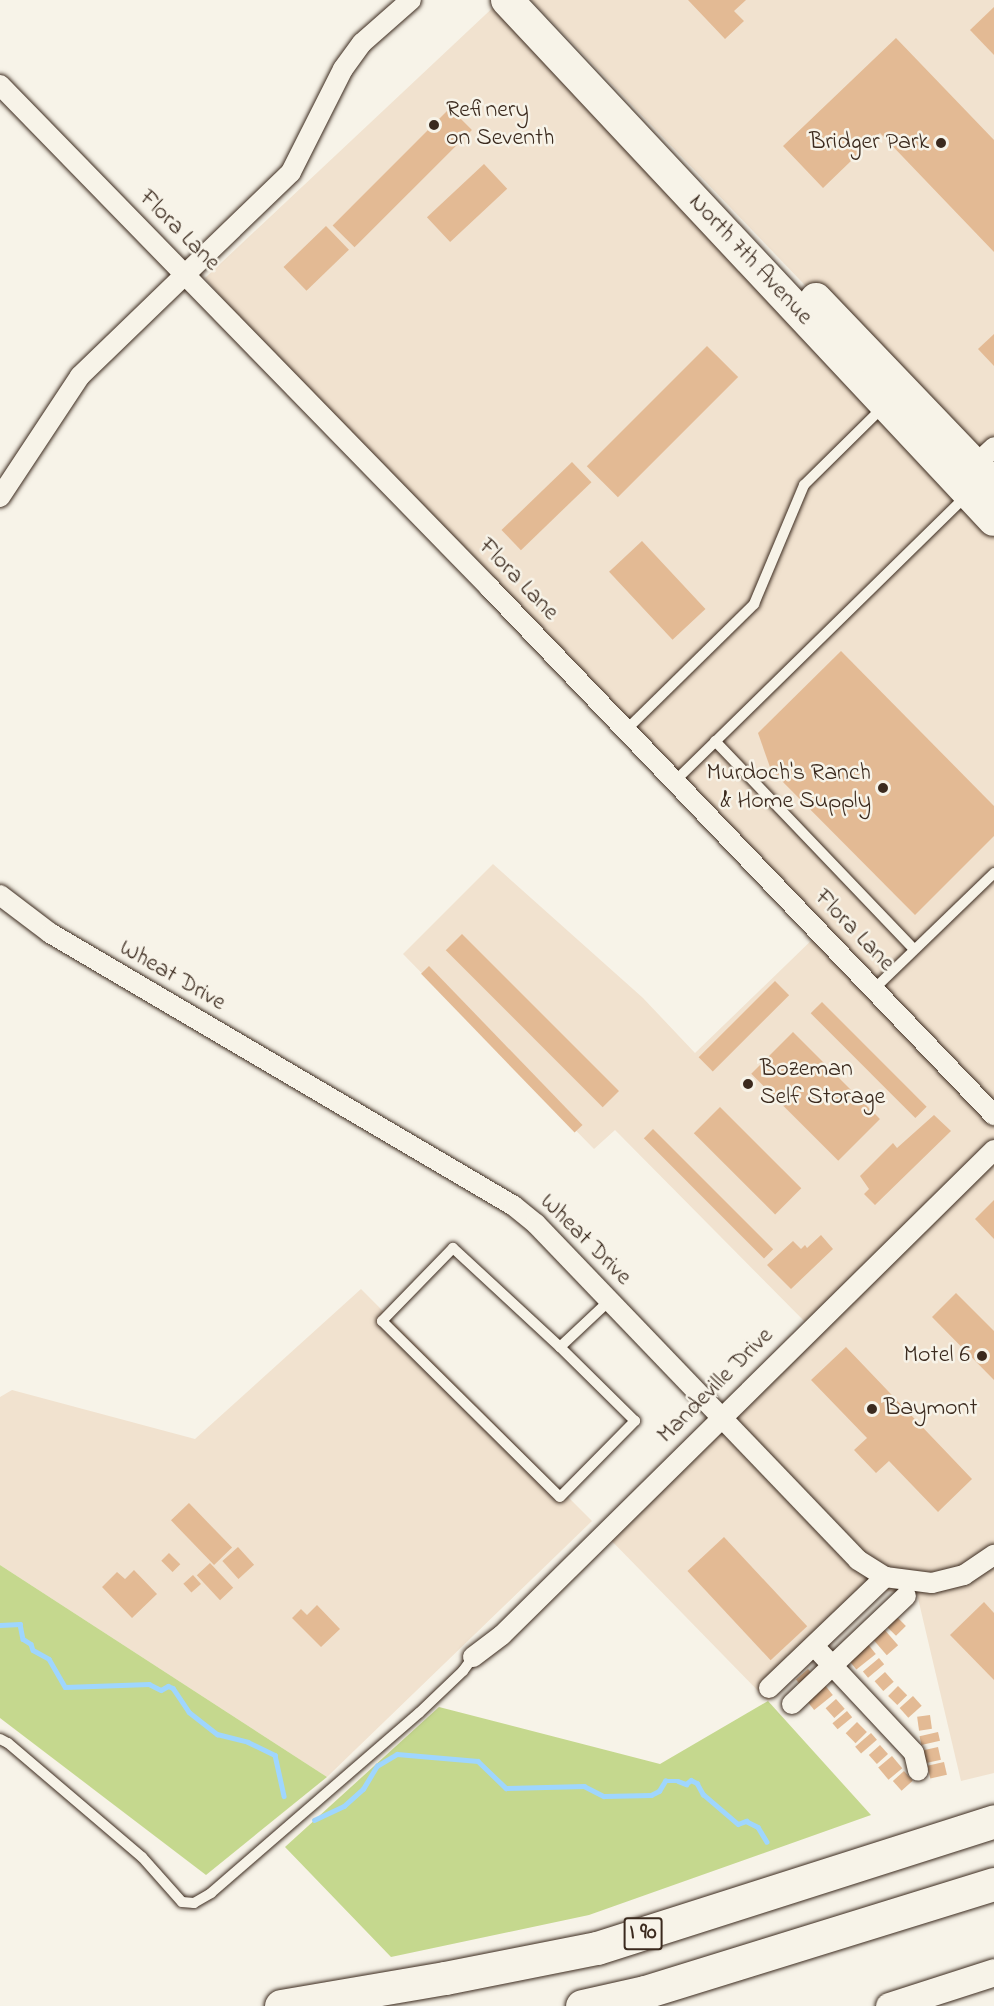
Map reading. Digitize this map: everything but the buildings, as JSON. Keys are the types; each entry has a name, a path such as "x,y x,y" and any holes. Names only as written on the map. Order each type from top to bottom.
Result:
{"highway":[{"path":"910,1848 994,1811"},
{"name":"I 90","path":"281,2006 445,1978 597,1948 994,1821"},
{"name":"I 90","path":"582,2006 645,1992 994,1884"}],"main road":[{"name":"North 7th Avenue","path":"507,0 885,405 983,473"},
{"name":"North 7th Avenue","path":"530,0 983,473 994,520"},
{"path":"889,2006 994,1972"}],"street":[{"path":"0,496 80,376 291,172 343,69 362,43 411,0"},
{"name":"Flora Lane","path":"0,86 186,274 994,1115"},
{"name":"Wheat Drive","path":"0,895 50,933 514,1206 536,1224 723,1416 858,1560 885,1577 932,1583 964,1575 994,1555"},
{"name":"Mandeville Drive","path":"473,1658 502,1635 994,1150"},
{"path":"769,1688 885,1577"},
{"path":"792,1704 906,1596"},
{"path":"814,1646 914,1753 918,1771"}],"lane":[{"path":"626,730 754,604 804,485 885,405"},
{"path":"675,781 983,473"},
{"path":"716,741 914,950"},
{"path":"874,989 994,873"},
{"path":"453,1248 560,1347 635,1422 560,1497 382,1321 453,1248"},
{"path":"560,1347 610,1300"},
{"path":"0,1739 8,1743 142,1857 182,1902 194,1903 211,1893 410,1721 463,1671 473,1658"}],"shaded area":[{"path":"501,0 994,519 994,1773 961,1781 917,1594 885,1591 768,1701 604,1533 811,1328 615,1130 594,1149 403,954 493,864 643,998 695,1053 819,933 245,325 205,278"},
{"path":"531,0 994,0 994,482"},
{"path":"361,1289 592,1521 327,1777 0,1565 0,1397 12,1390 195,1439"}],"green space":[{"path":"0,1565 327,1777 206,1875 0,1718"},
{"path":"768,1701 871,1815 589,1915 391,1957 285,1847 439,1707 660,1764"}],"waterway":[{"path":"0,1625 20,1624 23,1639 31,1644 33,1650 49,1659 65,1687 149,1684 161,1690 168,1686 173,1688 189,1712 217,1734 248,1742 275,1755 284,1796"},
{"path":"314,1820 344,1806 363,1789 377,1766 397,1754 478,1761 506,1788 584,1786 604,1796 651,1795 659,1791 665,1781 678,1781 686,1784 691,1780 697,1783 703,1794 738,1824 746,1821 758,1827 767,1842"}],"place":[{"name":"Refinery on Seventh","path":"434,125"},
{"name":"Bridger Park","path":"941,143"},
{"name":"Murdoch's Ranch & Home Supply","path":"883,788"},
{"name":"Bozeman Self Storage","path":"748,1084"},
{"name":"Motel 6","path":"982,1356"},
{"name":"Baymont","path":"872,1409"}]}
